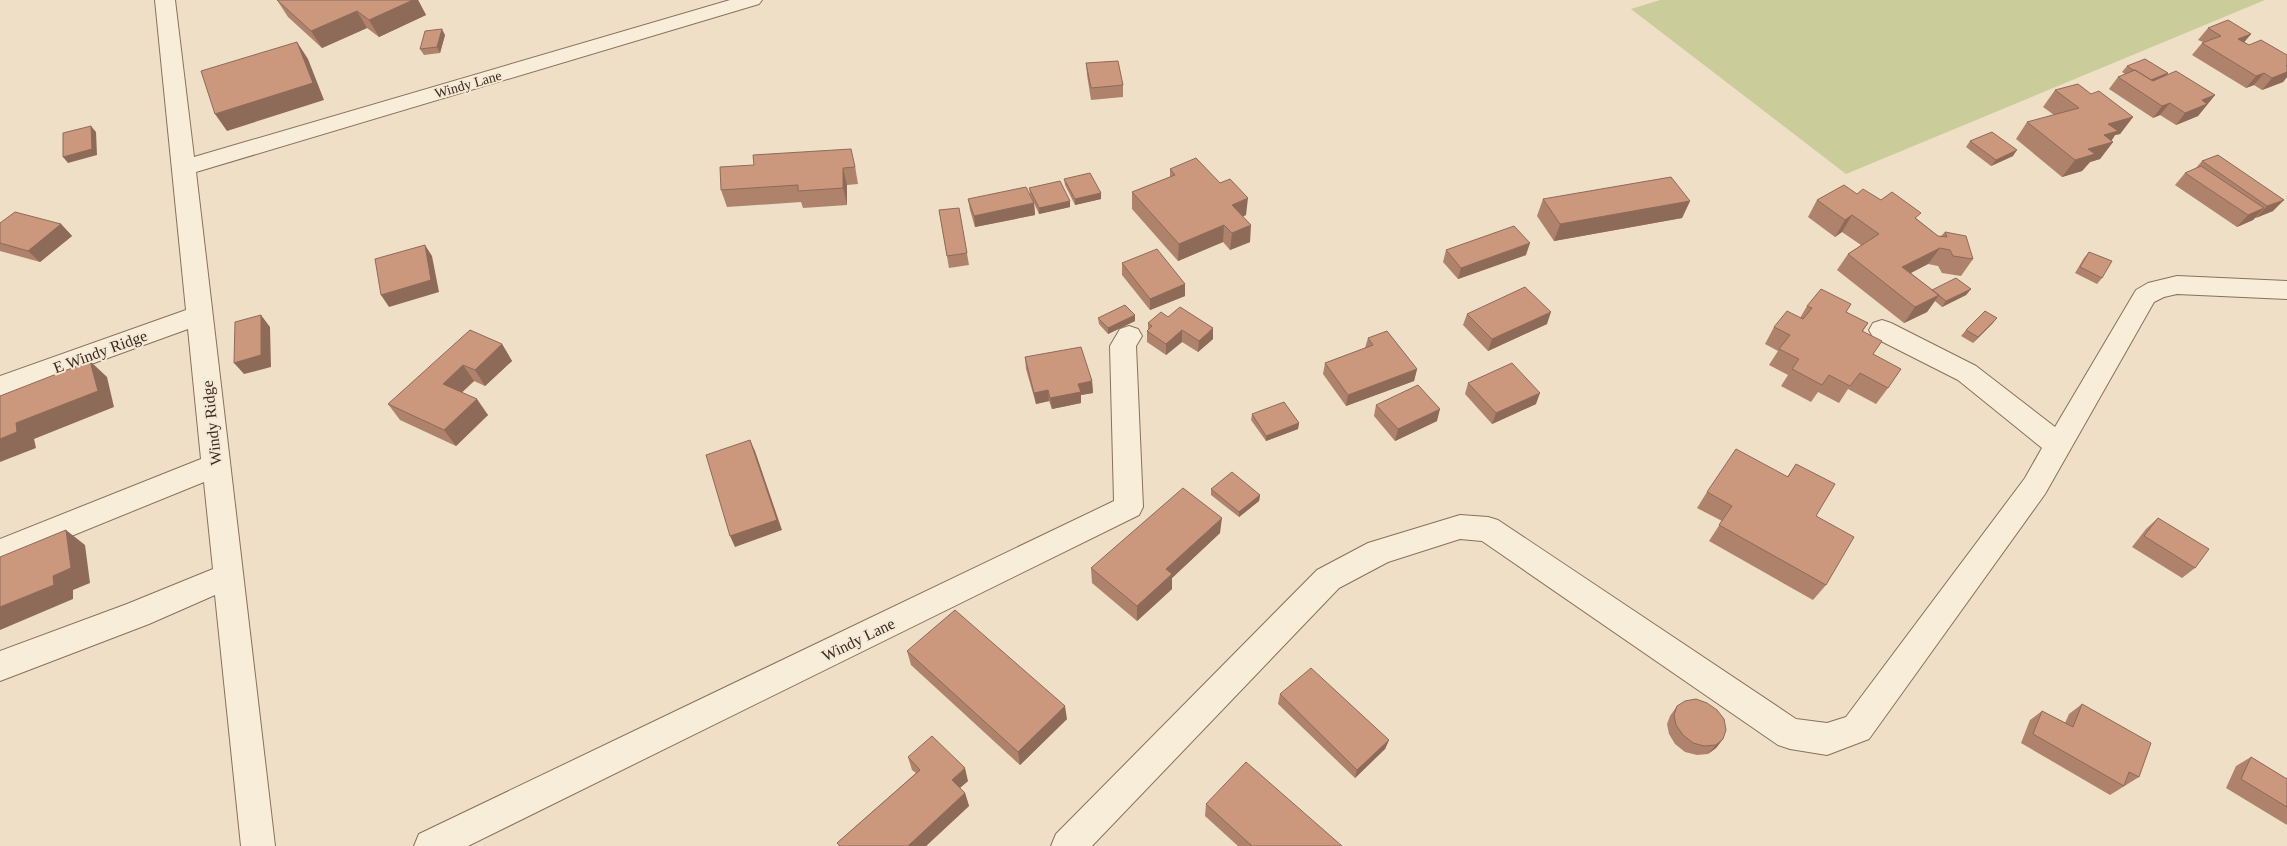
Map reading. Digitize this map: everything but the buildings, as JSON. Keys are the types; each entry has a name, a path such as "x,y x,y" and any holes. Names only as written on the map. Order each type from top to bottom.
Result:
{"street":[{"name":"Windy Ridge","path":"165,0 258,846"},
{"name":"Windy Lane","path":"183,168 752,0"},
{"path":"1068,846 1328,579 1378,552 1460,527 1488,529 1790,734 1827,739 1857,728 2035,486 2145,296 2157,290 2177,285 2287,290"},
{"name":"E Windy Ridge","path":"0,387 200,316"},
{"path":"1882,330 1968,373 2059,446"},
{"name":"Windy Lane","path":"430,846 1129,507 1123,346 1129,336"},
{"path":"0,552 216,465"},
{"path":"0,667 14,660 138,614 228,576"}],"green space":[{"path":"1660,0 2265,0 1846,174 1631,9"}]}
